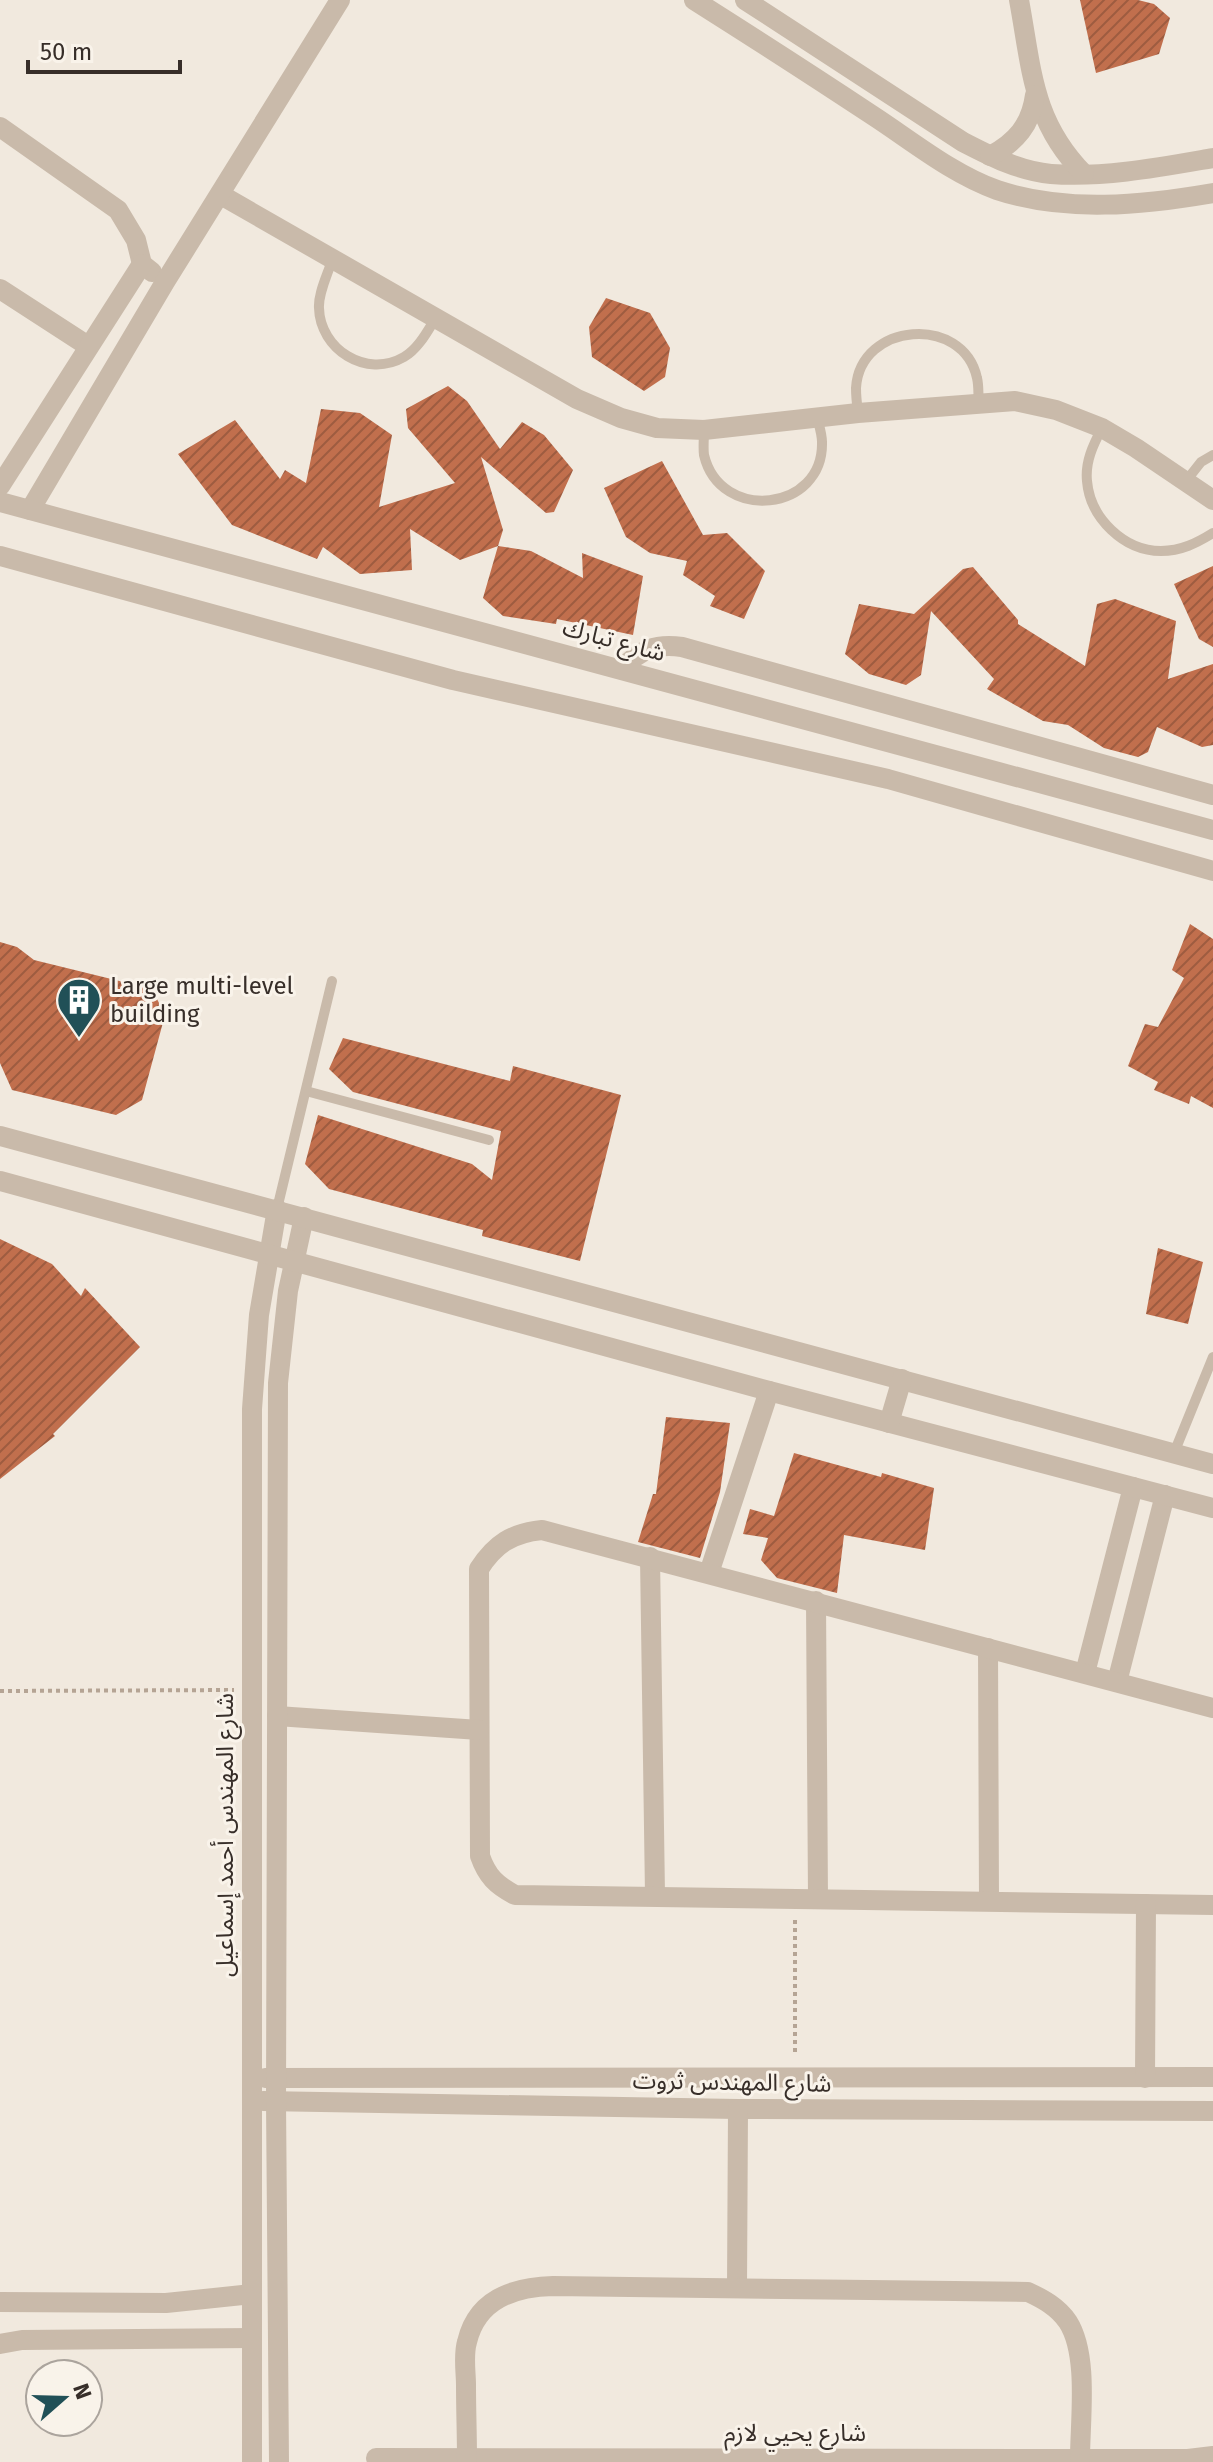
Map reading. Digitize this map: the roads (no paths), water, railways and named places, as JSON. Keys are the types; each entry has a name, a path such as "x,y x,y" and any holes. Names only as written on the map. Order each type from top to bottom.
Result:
{"street":[{"path":"30,510 165,282 340,0"},
{"path":"694,0 964,174 995,189 1029,199 1064,204 1160,201 1213,193"},
{"path":"745,0 963,142 1019,167 1049,174 1091,174 1213,158"},
{"path":"1019,0 1042,115 1053,137 1091,174 1100,204"},
{"path":"990,156 1008,146 1023,131 1033,112 1036,91"},
{"path":"0,127 118,210 136,240 142,264 165,282"},
{"path":"221,195 577,399 621,418 657,428 704,430 858,413 1015,401 1056,410 1102,428 1213,500"},
{"path":"0,486 142,264"},
{"path":"0,289 88,346"},
{"name":"شارع تبارك","path":"0,502 1213,830"},
{"path":"0,556 453,680 888,779 1213,871"},
{"path":"622,669 633,656 648,648 665,645 682,647 1213,795"},
{"path":"0,1136 1213,1464"},
{"path":"0,1181 769,1391 1213,1508"},
{"name":"شارع المهندس أحمد إسماعيل","path":"252,2462 253,1378 259,1315 277,1209"},
{"path":"279,2462 276,2101 278,1383 284,1321 304,1217"},
{"path":"889,1423 902,1379"},
{"path":"709,1573 769,1391"},
{"path":"1085,1673 1133,1487"},
{"path":"1117,1682 1165,1495"},
{"path":"1213,1708 542,1530 523,1532 505,1540 490,1553 479,1569 480,1856 486,1873 499,1886 515,1895 1213,1905"},
{"path":"650,1557 655,1895"},
{"path":"816,1601 818,1899"},
{"path":"988,1648 989,1901"},
{"path":"277,1716 479,1730"},
{"path":"1145,2078 1146,1904"},
{"path":"1208,2077 1208,2111"},
{"name":"شارع المهندس ثروت","path":"252,2078 1208,2077"},
{"name":"شارع المهندس ثروت","path":"251,2100 738,2109 1208,2111"},
{"path":"737,2287 738,2109"},
{"path":"467,2460 466,2343 474,2322 489,2305 508,2292 553,2286 1028,2292 1050,2302 1067,2320 1078,2342 1080,2459"},
{"path":"0,2302 166,2303 252,2294"},
{"path":"0,2344 22,2340 252,2338"},
{"name":"شارع يحيي لازم","path":"376,2458 842,2461 1188,2459 1213,2456"}],"lane":[{"path":"332,260 319,306 324,333 331,344 351,360 378,365 404,357 423,339 435,319"},
{"path":"858,413 856,386 866,360 886,341 912,333 940,336 963,352 977,376 979,404"},
{"path":"704,430 704,455 715,478 733,494 757,502 782,499 803,487 818,466 822,442 817,417"},
{"path":"1102,428 1089,453 1087,481 1094,507 1110,530 1134,545 1161,551 1188,547 1213,533"},
{"path":"1186,481 1201,462 1213,455"},
{"path":"277,1209 332,981"},
{"path":"306,1091 489,1140"},
{"path":"1174,1453 1213,1357"}],"place":[{"name":"Large multi-level building","path":"79,1039"}]}
